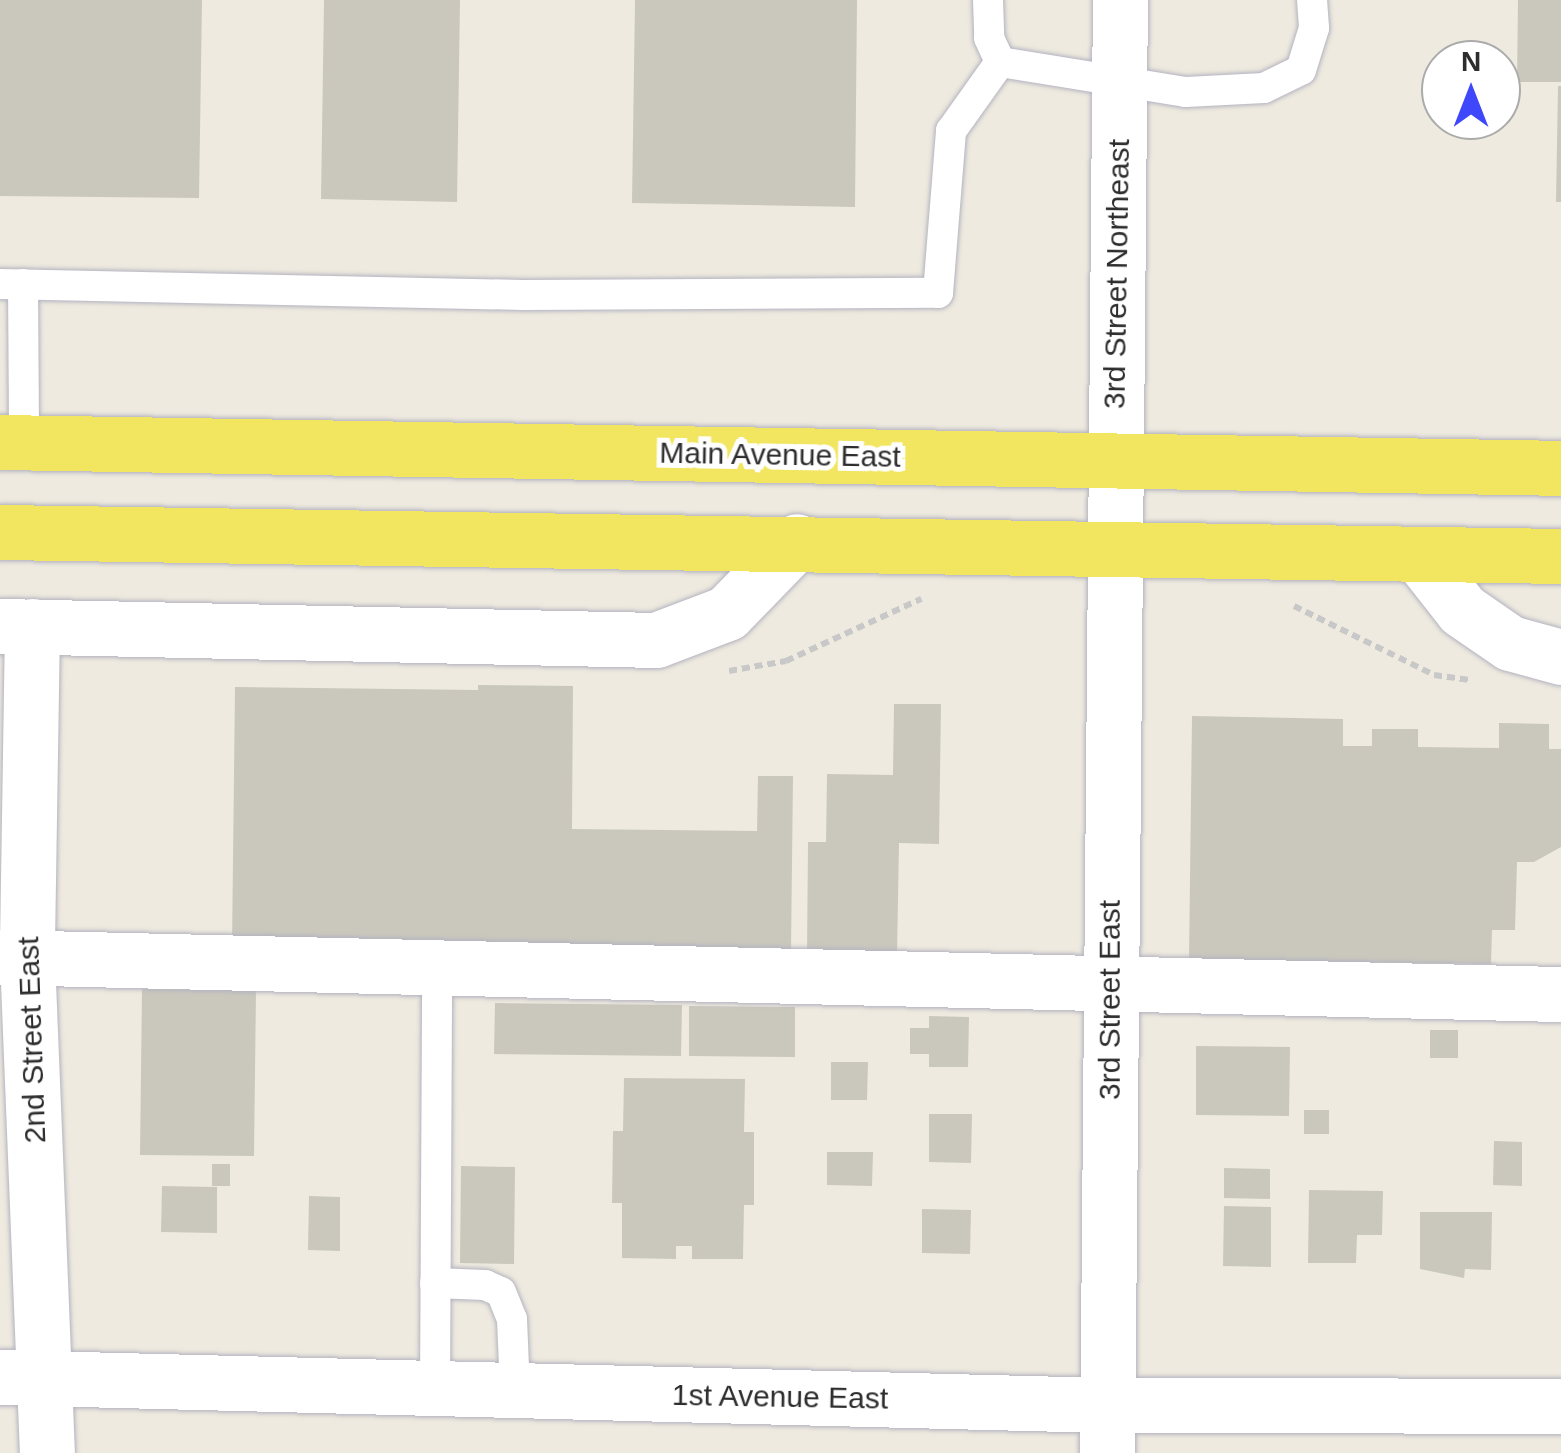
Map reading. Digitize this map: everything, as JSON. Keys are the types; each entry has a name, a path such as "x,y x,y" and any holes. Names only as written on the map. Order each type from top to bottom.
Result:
{"main road":[{"name":"Main Avenue East","path":"12,442 1561,468"},
{"path":"0,532 798,540 1561,556"}],"street":[{"name":"3rd Street Northeast","path":"1112,548 1120,0"},
{"path":"16,626 656,640 728,613 798,540"},
{"name":"3rd Street East","path":"1107,1429 1112,548"},
{"path":"1418,554 1462,610 1510,644 1561,657"},
{"name":"2nd Street East","path":"16,626 14,957 24,1377 47,1453"},
{"path":"14,957 1561,994"},
{"name":"1st Avenue East","path":"24,1377 515,1390 1107,1429 1561,1406"}],"lane":[{"path":"988,0 989,38 1000,62"},
{"path":"1000,62 1186,92 1264,88 1301,70 1314,28 1312,0"},
{"path":"12,442 12,284 524,295 938,293 951,131 1000,62"},
{"path":"435,1388 437,968"},
{"path":"434,1283 485,1284 501,1292 512,1319 515,1390"}],"path":[{"path":"1289,603 1434,675 1486,682"}],"building":[{"path":"0,0 202,0 199,198 0,196"},
{"path":"324,0 460,0 457,202 321,199"},
{"path":"635,0 857,0 855,207 632,203"},
{"path":"1518,0 1561,0 1561,82 1521,82 1521,40 1518,40"},
{"path":"1561,86 1561,202 1556,202"},
{"path":"478,685 573,686 572,829 757,831 758,776 793,776 791,951 232,944 235,687 478,690"},
{"path":"894,704 941,704 939,844 899,843 897,955 807,955 808,842 826,842 827,774 893,775"},
{"path":"1192,716 1343,719 1343,746 1372,746 1372,729 1418,729 1418,747 1499,748 1499,723 1549,724 1549,749 1561,749 1561,847 1534,862 1517,862 1515,930 1492,930 1491,964 1189,960"},
{"path":"142,989 256,990 254,1156 140,1155"},
{"path":"495,1003 682,1005 681,1056 494,1054"},
{"path":"689,1006 795,1007 795,1057 689,1056"},
{"path":"929,1016 969,1017 968,1067 929,1067 929,1054 910,1054 910,1028 929,1028"},
{"path":"1430,1030 1458,1030 1458,1058 1430,1058"},
{"path":"1196,1046 1290,1047 1289,1116 1196,1115"},
{"path":"831,1062 868,1062 867,1100 831,1100"},
{"path":"624,1078 745,1079 744,1132 754,1132 754,1205 744,1205 743,1259 692,1259 692,1246 676,1246 676,1259 622,1258 622,1203 612,1203 613,1131 623,1131"},
{"path":"1304,1110 1329,1110 1329,1134 1304,1134"},
{"path":"929,1114 972,1114 971,1163 929,1162"},
{"path":"1494,1141 1522,1142 1522,1186 1493,1185"},
{"path":"827,1152 873,1152 872,1186 827,1185"},
{"path":"212,1164 230,1164 230,1186 212,1186"},
{"path":"461,1166 515,1167 514,1264 460,1263"},
{"path":"1224,1168 1270,1169 1270,1199 1224,1198"},
{"path":"162,1186 217,1187 217,1233 161,1232"},
{"path":"1309,1190 1383,1191 1382,1235 1357,1235 1356,1263 1308,1263"},
{"path":"309,1196 340,1197 340,1251 308,1250"},
{"path":"1224,1206 1271,1207 1271,1267 1223,1266"},
{"path":"922,1209 971,1210 970,1254 922,1253"},
{"path":"1420,1212 1492,1212 1491,1270 1465,1269 1464,1278 1420,1269"}]}
